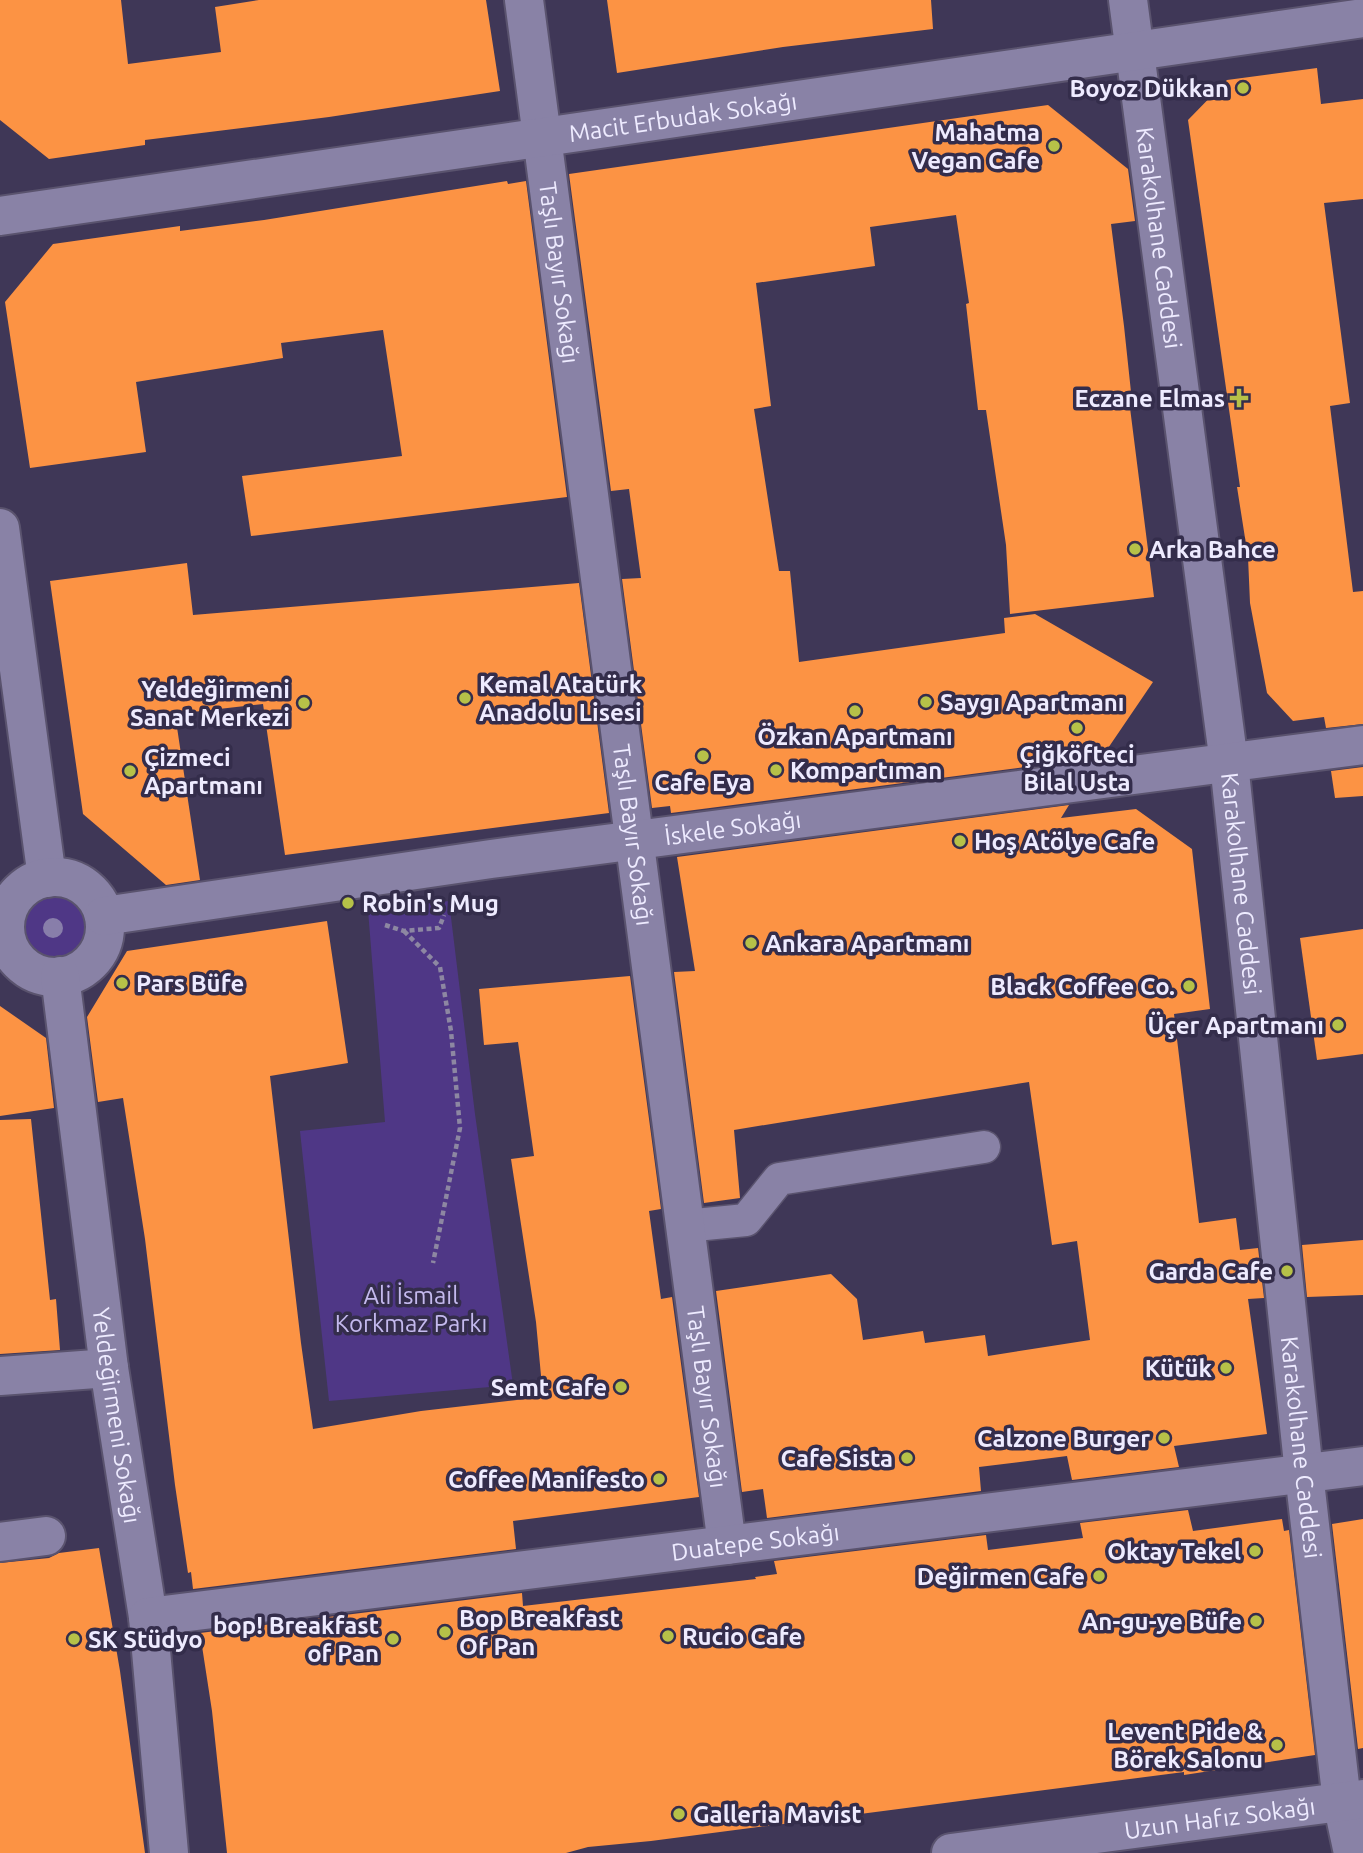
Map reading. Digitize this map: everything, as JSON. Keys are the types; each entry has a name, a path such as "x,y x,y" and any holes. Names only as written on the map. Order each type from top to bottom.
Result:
{"street":[{"name":"Taşlı Bayır Sokağı","path":"524,0 727,1545"},
{"name":"Karakolhane Caddesi","path":"1128,0 1229,763 1304,1473 1353,1800 1353,1853"},
{"name":"Macit Erbudak Sokağı","path":"0,216 1363,18"},
{"path":"0,528 47,878"},
{"name":"İskele Sokağı","path":"104,916 635,841 1363,746"},
{"path":"47,878 63,878 78,883 90,892 104,916 104,935 99,950 90,962 77,972 60,976 31,972 18,962 2,933 10,903 20,891 47,878"},
{"name":"Yeldeğirmeni Sokağı","path":"60,976 109,1368 148,1617 169,1853"},
{"path":"0,1376 109,1368"},
{"name":"Duatepe Sokağı","path":"148,1617 1363,1465"},
{"path":"0,1542 47,1536"},
{"name":"Uzun Hafız Sokağı","path":"951,1853 1353,1800"}],"lane":[{"path":"685,1226 746,1220 779,1179 984,1147"}],"path":[{"path":"404,931 440,967 452,1031 460,1128 433,1263"}],"green space":[{"path":"54,892 73,898 83,908 89,927 83,946 73,956 54,962 35,956 25,946 19,927 25,908 35,898"},
{"name":"Ali İsmail Korkmaz Parkı","path":"449,901 475,1114 513,1385 329,1401 300,1131 385,1122 368,910"}],"building":[{"path":"0,0 121,0 128,64 221,52 215,7 259,0 486,0 500,91 329,117 145,140 145,145 49,159 0,120"},
{"path":"607,0 931,0 933,29 783,47 617,73"},
{"path":"1317,68 1321,104 1363,99 1363,199 1324,203 1350,403 1330,406 1353,592 1363,591 1363,724 1326,728 1324,717 1293,721 1267,693 1250,603 1248,557 1237,487 1240,487 1188,120 1227,80"},
{"path":"1048,105 1128,169 1135,221 1111,224 1131,392 1128,392 1154,597 1010,614 1006,545 986,410 978,410 966,304 969,303 956,215 870,227 875,266 756,283 771,406 754,409 779,571 790,571 799,662 1005,633 1004,618 1035,614 1153,682 1102,757 671,813 670,806 652,808 622,579 641,578 629,489 611,491 569,174"},
{"path":"507,181 508,184 526,181 567,497 251,536 242,476 402,456 383,330 281,343 283,358 136,382 146,452 30,468 5,302 53,244 180,226 180,231 264,220"},
{"path":"187,563 193,615 579,583 609,813 285,855 263,704 175,714 200,880 166,885 83,814 50,581"},
{"path":"1363,767 1363,796 1335,798 1331,771"},
{"path":"1069,805 1061,818 1136,809 1192,849 1210,1009 1174,1014 1199,1223 1236,1218 1240,1250 1258,1248 1264,1298 1248,1299 1267,1434 1174,1446 1179,1467 1072,1480 1067,1456 979,1467 981,1491 767,1518 763,1489 742,1492 716,1291 831,1274 857,1299 863,1340 923,1331 925,1343 985,1335 988,1356 1090,1340 1077,1241 1052,1245 1029,1082 734,1130 740,1198 704,1203 674,972 695,971 677,857"},
{"path":"327,921 348,1063 270,1076 313,1429 421,1411 543,1397 536,1322 511,1159 534,1156 518,1042 484,1045 479,989 630,976 661,1209 649,1211 661,1299 672,1297 699,1497 513,1521 516,1549 193,1589 191,1572 188,1573 175,1485 145,1239 123,1098 98,1102 87,1017 127,951"},
{"path":"1363,929 1363,1054 1317,1060 1300,938"},
{"path":"0,1006 46,1038 54,1108 0,1116"},
{"path":"31,1119 50,1300 56,1299 60,1350 0,1354 0,1120"},
{"path":"1363,1240 1363,1295 1307,1297 1302,1245"},
{"path":"1188,1510 1193,1531 1282,1519 1284,1531 1289,1530 1315,1755 1184,1775 1184,1772 588,1847 566,1853 227,1853 212,1711 200,1633 522,1593 523,1606 756,1579 755,1577 777,1574 774,1561 986,1535 988,1550 1083,1538 1080,1523"},
{"path":"1363,1519 1363,1748 1358,1749 1332,1524"},
{"path":"99,1548 120,1671 145,1853 0,1853 0,1563 49,1558 59,1553"}],"place":[{"name":"Boyoz Dükkan","path":"1243,88"},
{"name":"Mahatma Vegan Cafe","path":"1054,146"},
{"name":"Eczane Elmas","path":"1239,398"},
{"name":"Arka Bahce","path":"1135,549"},
{"name":"Kemal Atatürk Anadolu Lisesi","path":"465,698"},
{"name":"Saygı Apartmanı","path":"926,702"},
{"name":"Yeldeğirmeni Sanat Merkezi","path":"304,703"},
{"name":"Özkan Apartmanı","path":"855,711"},
{"name":"Çiğköfteci Bilal Usta","path":"1077,728"},
{"name":"Cafe Eya","path":"703,756"},
{"name":"Kompartıman","path":"776,770"},
{"name":"Çizmeci Apartmanı","path":"130,771"},
{"name":"Hoş Atölye Cafe","path":"960,841"},
{"name":"Robin's Mug","path":"348,903"},
{"name":"Ankara Apartmanı","path":"751,943"},
{"name":"Pars Büfe","path":"122,983"},
{"name":"Black Coffee Co.","path":"1189,986"},
{"name":"Üçer Apartmanı","path":"1338,1025"},
{"name":"Garda Cafe","path":"1287,1271"},
{"name":"Kütük","path":"1226,1368"},
{"name":"Semt Cafe","path":"621,1387"},
{"name":"Calzone Burger","path":"1164,1438"},
{"name":"Cafe Sista","path":"907,1458"},
{"name":"Coffee Manifesto","path":"659,1479"},
{"name":"Oktay Tekel","path":"1255,1551"},
{"name":"Değirmen Cafe","path":"1099,1576"},
{"name":"An-gu-ye Büfe","path":"1256,1621"},
{"name":"Bop Breakfast Of Pan","path":"445,1632"},
{"name":"Rucio Cafe","path":"668,1636"},
{"name":"SK Stüdyo","path":"74,1639"},
{"name":"bop! Breakfast of Pan","path":"393,1639"},
{"name":"Levent Pide & Börek Salonu","path":"1277,1745"},
{"name":"Galleria Mavist","path":"679,1814"}]}
